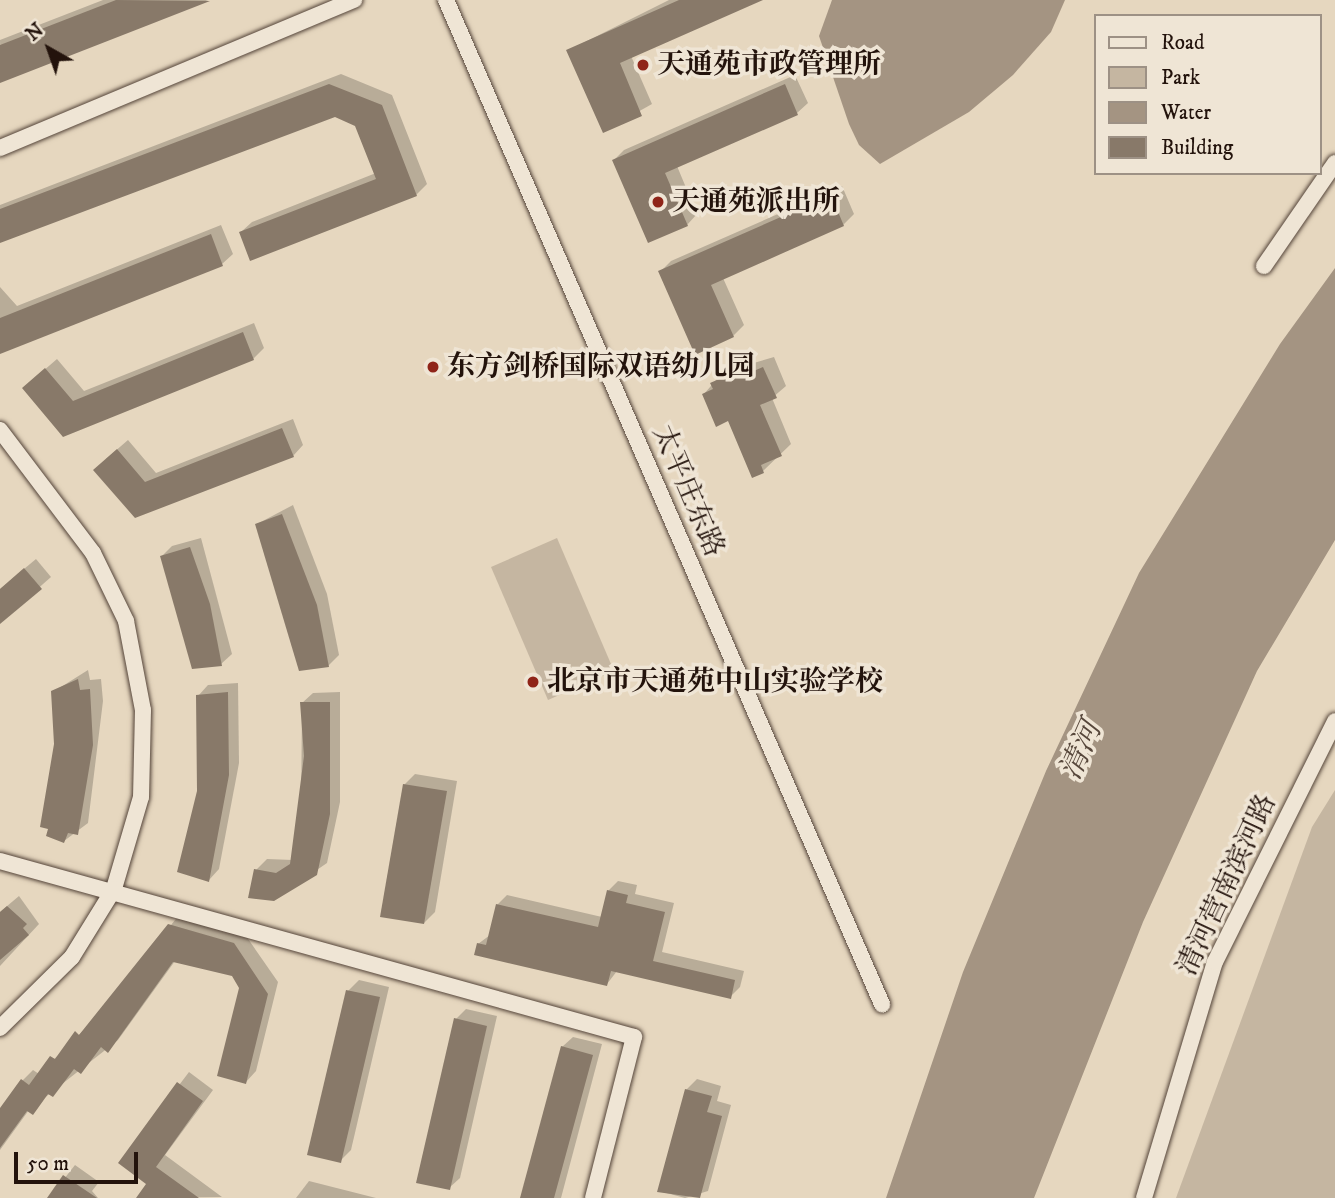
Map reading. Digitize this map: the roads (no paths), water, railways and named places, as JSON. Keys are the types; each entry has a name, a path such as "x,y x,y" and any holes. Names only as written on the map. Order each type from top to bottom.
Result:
{"street":[{"path":"2,143 354,0"},
{"name":"太平庄东路","path":"446,0 882,1004"},
{"path":"1264,266 1335,163"},
{"path":"0,430 93,554 126,621 143,709 142,797 114,889 72,957 0,1028"},
{"name":"清河营南滨河路","path":"1144,1198 1215,962 1335,721"},
{"path":"0,861 114,889 634,1037 593,1198"}],"water":[{"path":"832,0 1065,0 1051,32 1013,75 969,112 880,164 859,145 849,124 819,36"},
{"name":"清河","path":"1335,268 1335,540 1257,671 1143,922 1034,1198 886,1198 963,972 1046,771 1139,573 1280,344"}],"place":[{"name":"天通苑市政管理所","path":"643,65"},
{"name":"天通苑派出所","path":"658,202"},
{"name":"东方剑桥国际双语幼儿园","path":"433,367"},
{"name":"北京市天通苑中山实验学校","path":"533,682"}]}
